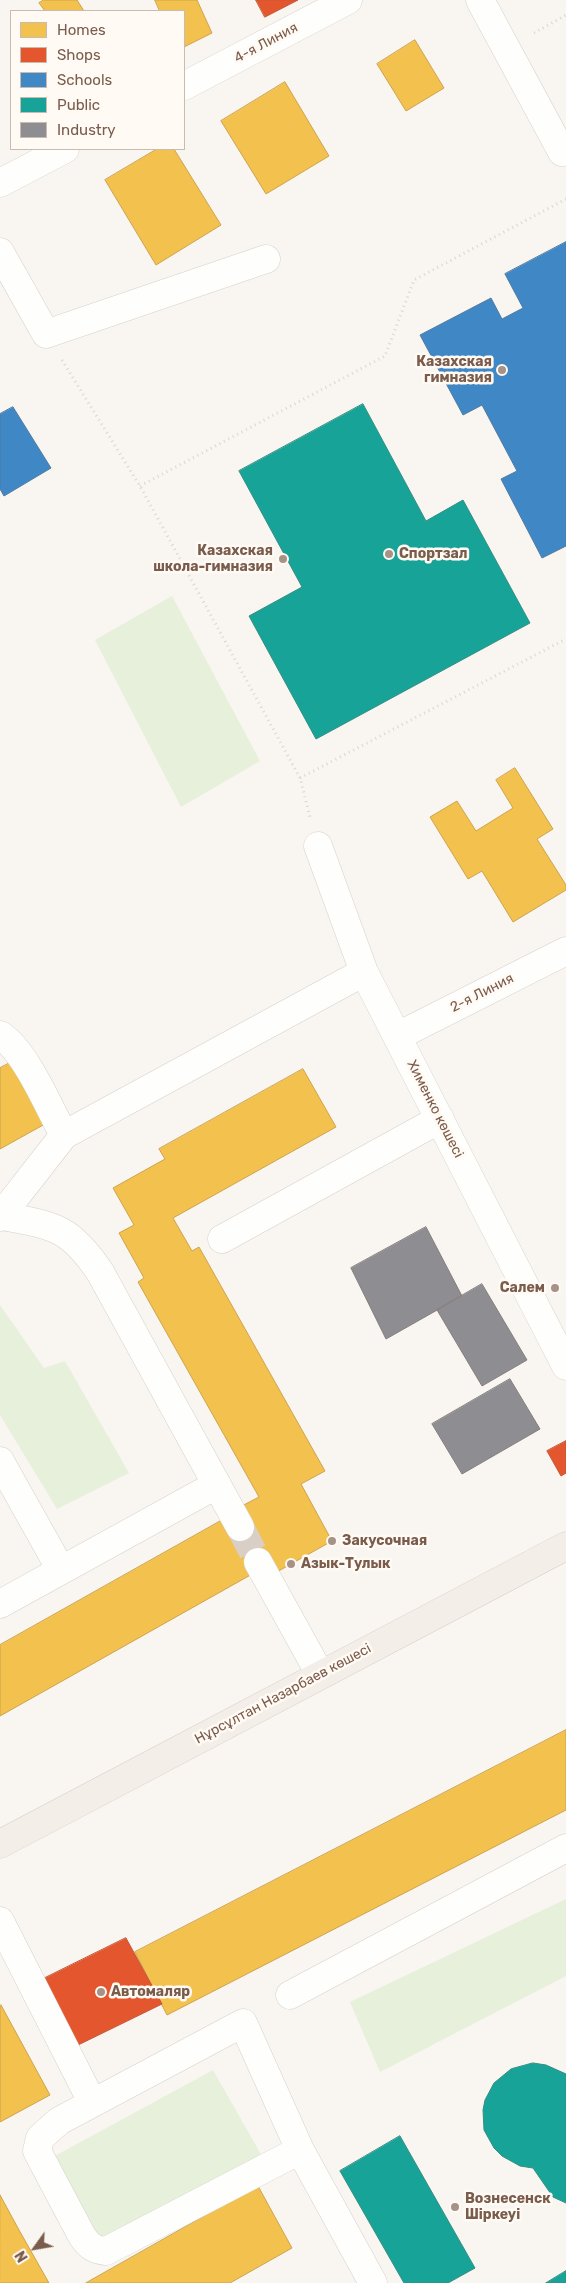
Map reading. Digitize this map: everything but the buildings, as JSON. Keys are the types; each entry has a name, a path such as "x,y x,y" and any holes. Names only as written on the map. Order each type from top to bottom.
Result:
{"main road":[{"name":"Нұрсұлтан Назарбаев көшесі","path":"0,1844 566,1546"}],"street":[{"name":"4-я Линия","path":"185,85 348,0"},
{"path":"480,0 562,152"},
{"path":"0,183 63,150"},
{"path":"3,266 46,334 266,260"},
{"name":"Хименко көшесі","path":"318,846 364,972 566,1366"},
{"name":"2-я Линия","path":"398,1036 566,951"},
{"path":"240,1527 104,1281 87,1254 76,1240 60,1230 44,1224 1,1216 64,1135 364,972"},
{"path":"0,1035 10,1041 20,1055 64,1135"},
{"path":"222,1239 440,1119"},
{"path":"0,1461 61,1570"},
{"path":"0,1604 216,1485"},
{"path":"258,1562 320,1674"},
{"path":"290,1995 566,1848"},
{"path":"0,1921 92,2102"},
{"path":"300,2150 106,2251 96,2251 88,2245 37,2150 40,2138 47,2130 92,2102 242,2023 300,2150 373,2283"}],"path":[{"path":"507,49 566,15"},
{"path":"140,486 385,356 414,280 566,199"},
{"path":"46,334 140,486 300,778 318,846"},
{"path":"300,778 566,639"}],"green space":[{"path":"172,596 260,761 181,807 95,640"},
{"path":"0,1305 44,1368 65,1361 129,1473 57,1509 0,1415"},
{"path":"566,1899 566,1976 380,2072 350,2002"},
{"path":"213,2070 263,2158 99,2242 53,2157"}],"tunnel":[{"path":"240,1527 258,1562"}],"place":[{"name":"Казахская гимназия","path":"502,370"},
{"name":"Спортзал","path":"389,554"},
{"name":"Казахская школа-гимназия","path":"283,559"},
{"name":"Салем","path":"555,1288"},
{"name":"Закусочная","path":"332,1541"},
{"name":"Азык-Тулык","path":"291,1564"},
{"name":"Автомаляр","path":"101,1992"},
{"name":"Вознесенск Шіркеуі","path":"455,2207"}]}
